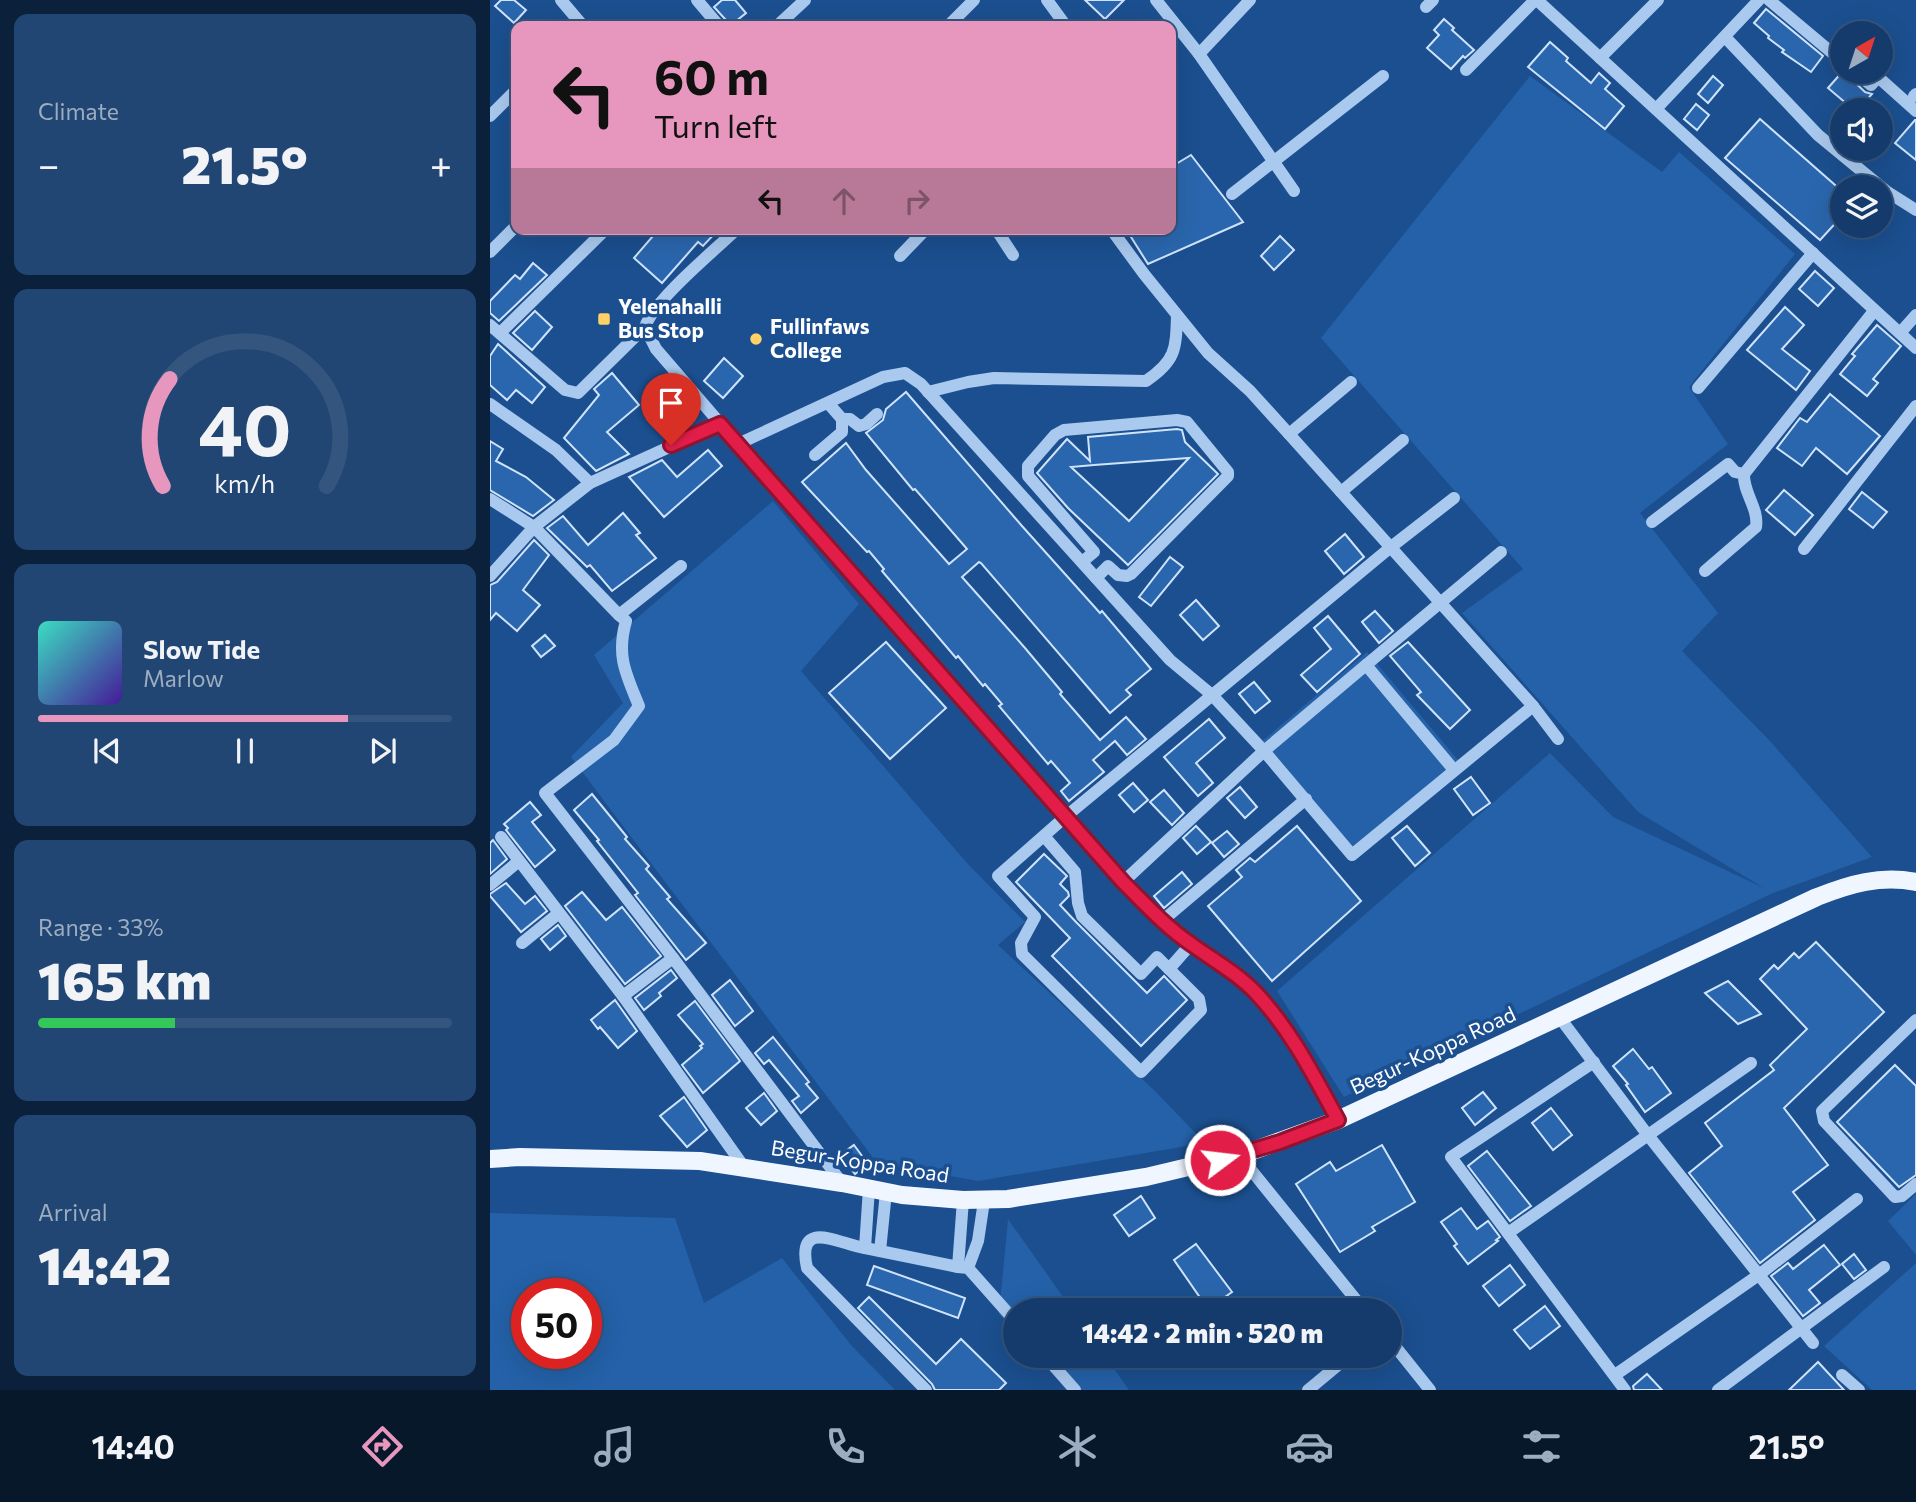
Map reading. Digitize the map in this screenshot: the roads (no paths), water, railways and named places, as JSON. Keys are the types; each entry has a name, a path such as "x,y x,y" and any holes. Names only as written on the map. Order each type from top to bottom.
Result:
{"main road":[{"name":"Begur-Koppa Road","path":"490,1159 520,1157 700,1161 877,1190 984,1201 1146,1177 1239,1155 1338,1120 1848,885 1891,879 1916,882"}],"street":[{"path":"561,0 578,21"},
{"path":"697,0 714,21"},
{"path":"782,21 805,0"},
{"path":"958,21 974,0"},
{"path":"1047,0 1062,21"},
{"path":"1156,0 1173,21"},
{"path":"1199,54 1250,0"},
{"path":"1466,70 1536,0 1916,348"},
{"path":"1600,58 1658,0"},
{"path":"1656,109 1759,0"},
{"path":"1769,0 1830,51"},
{"path":"1176,25 1294,191"},
{"path":"1724,37 1818,135 1886,191 1916,210"},
{"path":"1232,194 1383,76"},
{"path":"1886,84 1916,111"},
{"path":"490,116 511,95"},
{"path":"490,252 511,231"},
{"path":"599,235 495,329 565,390 578,393 645,327 649,317 662,301 731,235"},
{"path":"900,257 920,235"},
{"path":"1000,235 1013,255"},
{"path":"1116,235 1208,353 1250,391 1289,434 1533,706 1558,739"},
{"path":"1698,388 1813,253"},
{"path":"1705,572 1756,527 1757,518 1744,483 1745,474 1874,311"},
{"path":"928,392 994,379 1146,381 1163,370 1174,354 1177,315"},
{"path":"1900,334 1916,315"},
{"path":"645,327 656,349 720,424 1064,818 1162,921 1241,979 1260,998 1307,1063 1338,1120"},
{"path":"738,444 883,377 905,373 928,392 1170,660 1212,695 1264,751 1352,855 1533,706"},
{"path":"1289,434 1351,382"},
{"path":"815,455 842,432 842,419 828,403"},
{"path":"490,404 556,450 590,483"},
{"path":"1804,549 1916,406"},
{"path":"842,419 850,419 859,426 877,414"},
{"path":"1177,420 1187,422 1228,472 1228,476 1128,576 1118,575 1094,552 1028,475 1028,467 1055,435 1064,430 1177,420"},
{"path":"490,576 534,527 590,483 720,424"},
{"path":"1341,492 1403,440"},
{"path":"1652,522 1728,464 1735,472 1745,474"},
{"path":"1044,836 1075,872 1082,916 1141,974 1157,957 1199,999 1201,1010 1141,1072 1022,954 1021,943 1035,917 998,876 1064,818 1212,695 1454,498"},
{"path":"490,499 534,527 626,621 620,641 622,665 639,706 614,740 545,793 842,1183"},
{"path":"1082,562 1094,552"},
{"path":"1123,882 1264,751 1501,552"},
{"path":"619,615 681,566"},
{"path":"1096,578 1108,566"},
{"path":"1366,665 1454,770"},
{"path":"1162,921 1306,799"},
{"path":"501,837 623,996 744,1167"},
{"path":"490,885 519,861"},
{"path":"522,943 559,913"},
{"path":"1169,969 1191,944"},
{"path":"623,996 673,958"},
{"path":"1560,1018 1647,1134 1813,1343"},
{"path":"1916,1020 1822,1111 1824,1121 1895,1197 1902,1196 1916,1184"},
{"path":"1594,1062 1451,1157 1625,1390"},
{"path":"1508,1233 1751,1063"},
{"path":"1239,1155 1354,1298"},
{"path":"865,1248 877,1190"},
{"path":"877,1190 880,1251"},
{"path":"1615,1375 1760,1274 1857,1199"},
{"path":"962,1200 963,1267"},
{"path":"963,1267 978,1241 984,1201"},
{"path":"926,1390 807,1268 804,1254 807,1244 814,1238 823,1236 865,1248 963,1267 1003,1309"},
{"path":"1718,1390 1884,1266"},
{"path":"1402,1355 1430,1390"},
{"path":"1056,1368 1075,1390"},
{"path":"1308,1390 1335,1368"},
{"path":"1842,1375 1859,1390"}],"place":[{"name":"Yelenahalli Bus Stop","path":"604,319"},
{"name":"Fullinfaws College","path":"756,339"}]}
